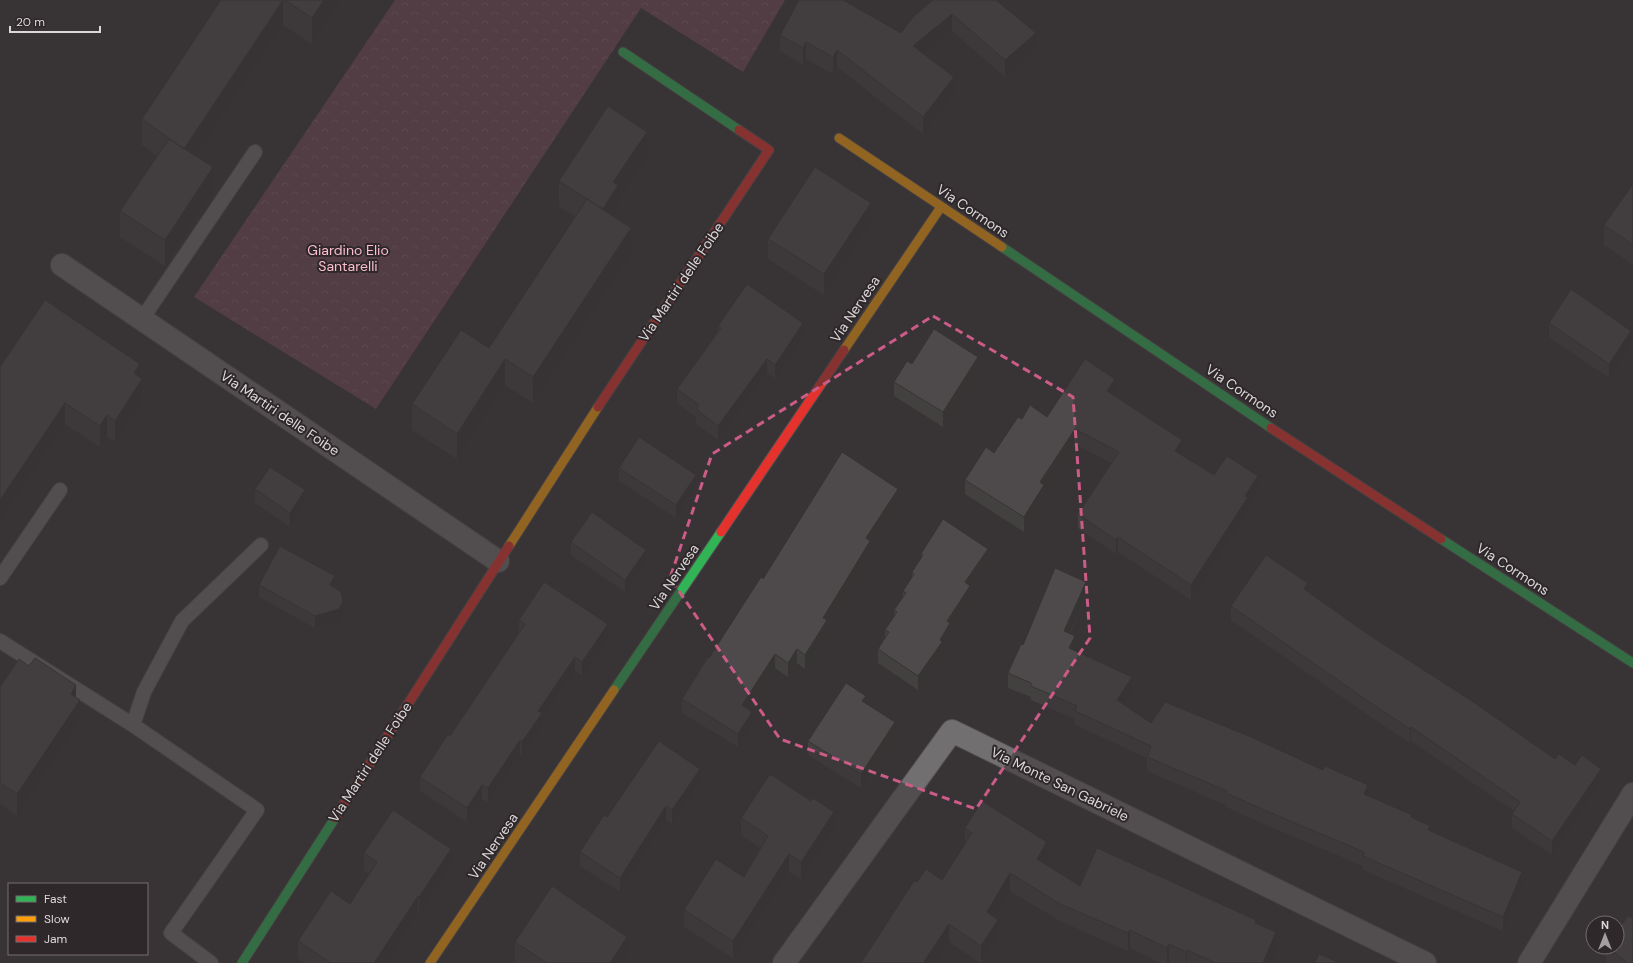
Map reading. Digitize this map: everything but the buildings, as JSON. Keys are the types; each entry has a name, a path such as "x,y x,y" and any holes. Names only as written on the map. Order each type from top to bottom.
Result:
{"street":[{"name":"Via Martiri delle Foibe","path":"242,963 614,382 769,150 623,52"},
{"name":"Via Cormons","path":"839,138 1314,456 1633,663"},
{"name":"Via Nervesa","path":"430,963 941,207"},
{"name":"Via Martiri delle Foibe","path":"62,265 498,561"},
{"name":"Via Monte San Gabriele","path":"784,963 952,731 1425,963"},
{"path":"1529,963 1633,794"}],"lane":[{"path":"142,319 255,152"},
{"path":"0,578 60,490"},
{"path":"133,725 144,692 182,621 261,545"},
{"path":"0,641 133,725 257,810 171,933 211,963"}],"highlighted area":[{"path":"933,316 1073,397 1090,638 976,809 780,739 670,578 712,454"}],"green space":[{"name":"Giardino Elio Santarelli","path":"395,0 785,0 743,72 641,8 376,409 194,297"}],"traffic: fast":[{"path":"623,52 739,130"},
{"path":"1002,247 1271,428"},
{"path":"614,690 721,532"},
{"path":"1441,539 1633,663"},
{"path":"242,963 335,818"}],"traffic: slow":[{"path":"839,138 1002,247"},
{"path":"844,350 941,207"},
{"path":"509,546 598,407"},
{"path":"430,963 614,690"}],"traffic: jam":[{"path":"598,407 769,150 739,130"},
{"path":"721,532 844,350"},
{"path":"1271,428 1441,539"},
{"path":"335,818 509,546"}]}
